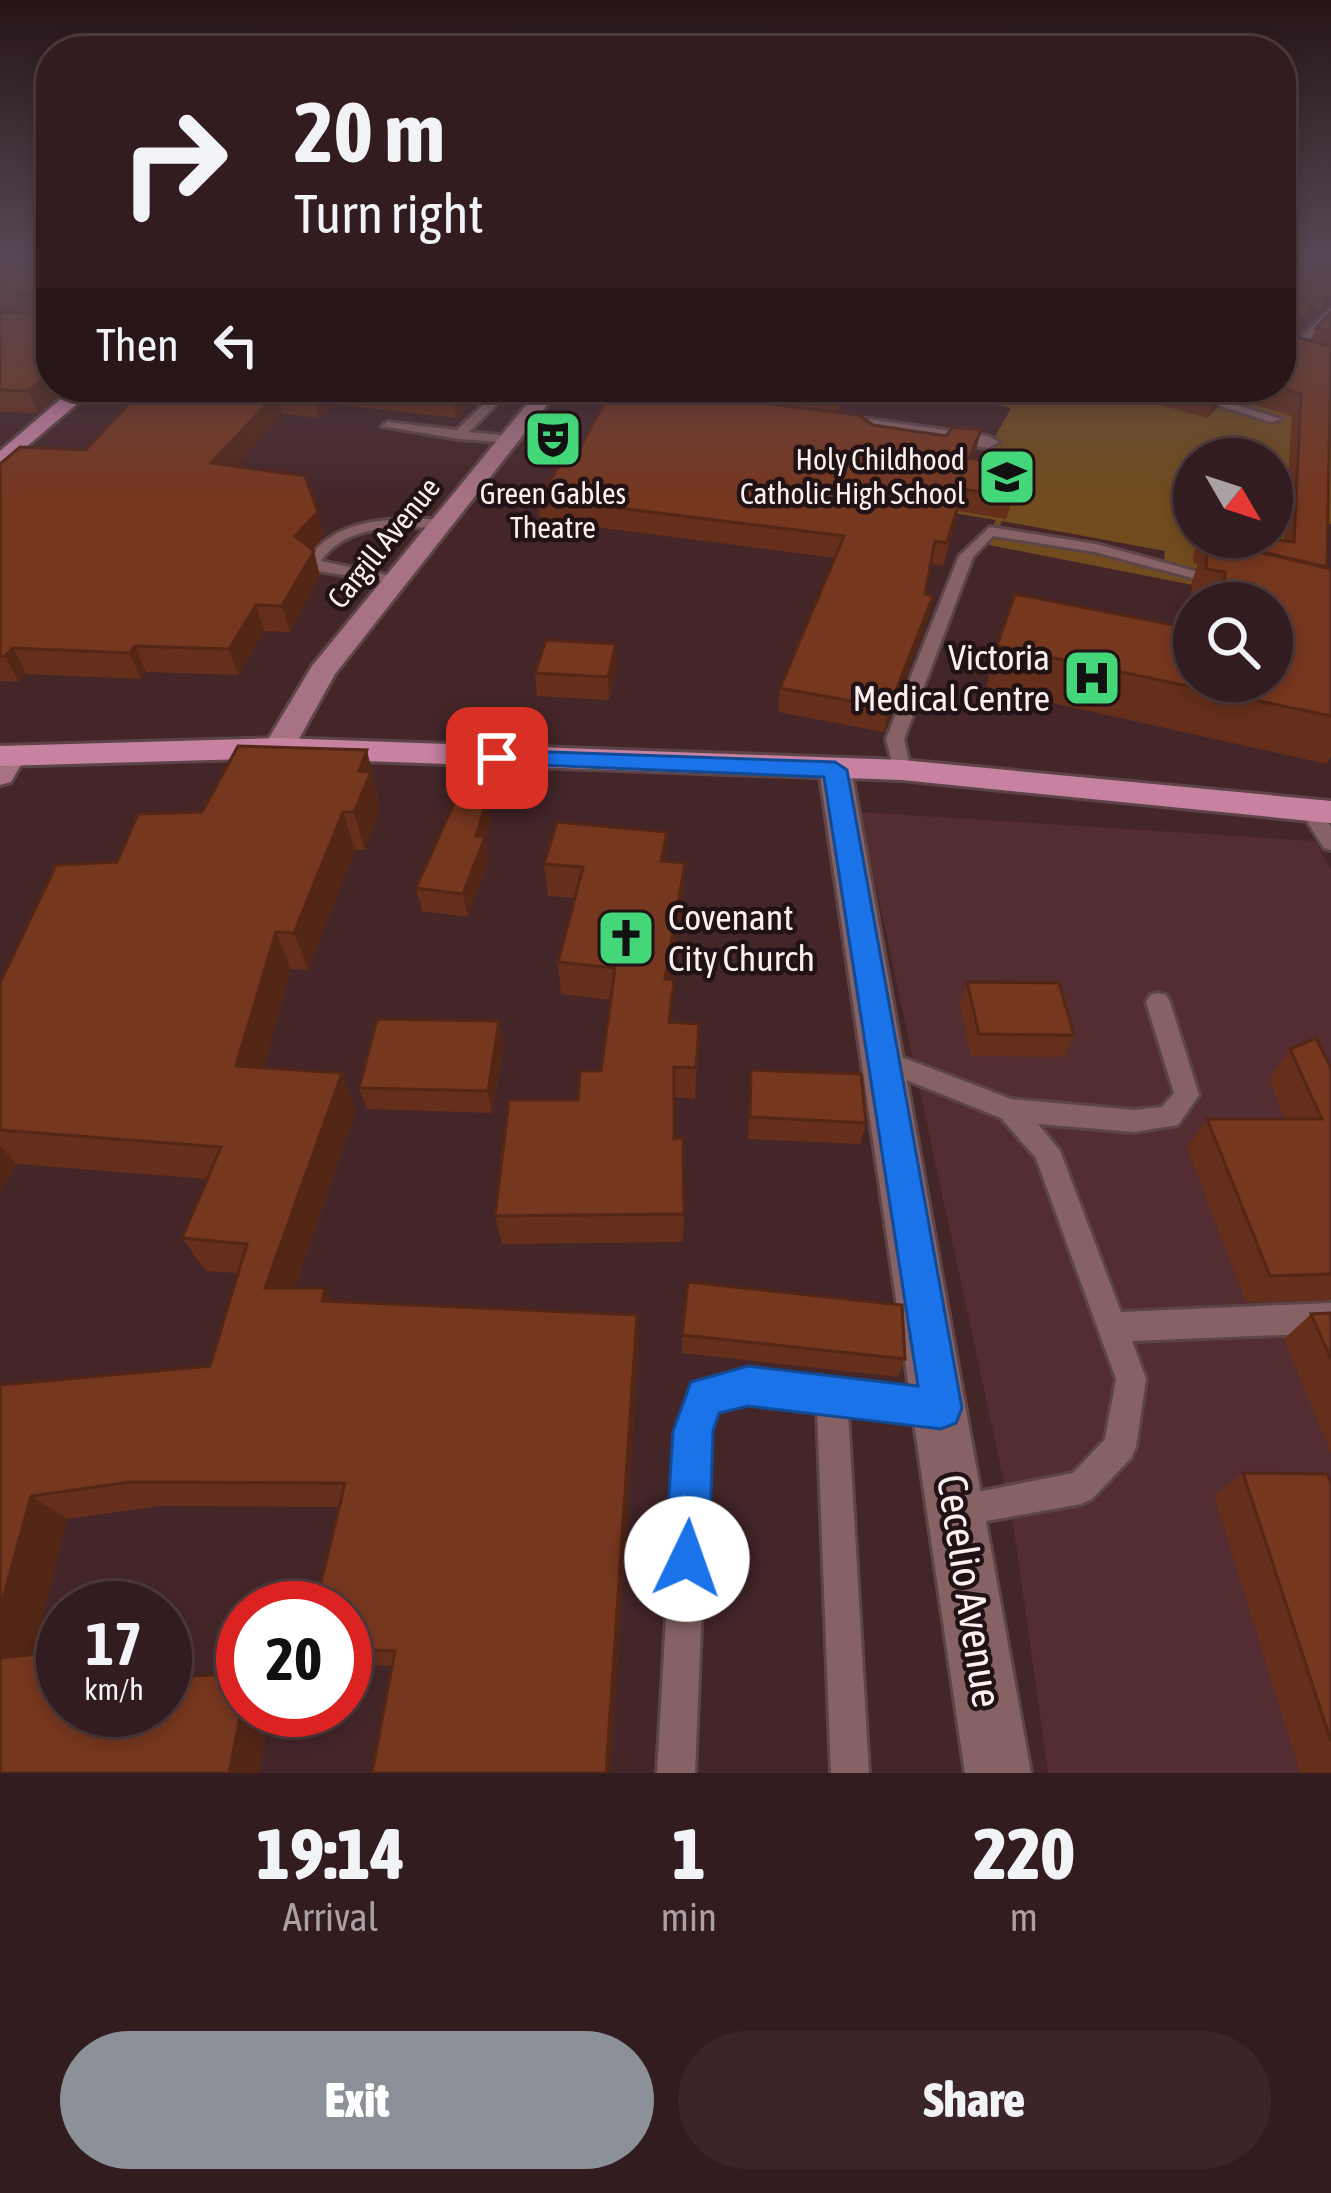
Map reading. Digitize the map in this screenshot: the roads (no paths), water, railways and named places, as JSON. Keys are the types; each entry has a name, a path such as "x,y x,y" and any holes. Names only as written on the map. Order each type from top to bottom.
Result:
{"main road":[{"path":"0,462 70,402"},
{"name":"Cargill Avenue","path":"279,748 322,672 542,402"},
{"path":"4,762 279,748 902,770 1320,810"}],"street":[{"path":"797,416 988,442"},
{"name":"Cecelio Avenue","path":"835,770 998,1773"}],"lane":[{"path":"1296,353 1331,364"},
{"path":"459,435 493,402"},
{"path":"1218,402 1275,419"},
{"path":"388,426 508,440"},
{"path":"396,581 318,568 313,561 336,537 370,527 442,524"},
{"path":"902,770 896,739 966,556 990,531 1096,548 1231,582"},
{"path":"1320,810 1331,843"},
{"path":"883,1060 1010,1111 1134,1121 1169,1117 1187,1095 1158,1003"},
{"path":"958,1510 1081,1488 1120,1447 1131,1379 1116,1327 1047,1151 1010,1111"},
{"path":"1116,1327 1331,1318"},
{"path":"676,1773 693,1431 705,1396 748,1386 941,1408"},
{"path":"832,1396 850,1773"}],"place":[{"name":"Green Gables Theatre","path":"553,439"},
{"name":"Holy Childhood Catholic High School","path":"1007,477"},
{"name":"Victoria Medical Centre","path":"1092,678"},
{"name":"Covenant City Church","path":"626,938"}]}
